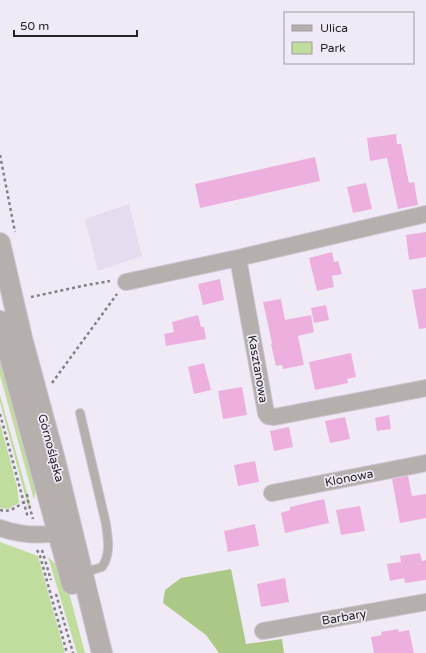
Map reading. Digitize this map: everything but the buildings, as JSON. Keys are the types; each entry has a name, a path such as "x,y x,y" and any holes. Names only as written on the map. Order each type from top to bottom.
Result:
{"street":[{"path":"126,282 238,258 426,214"},
{"name":"Górnośląska","path":"8,240 20,331 55,460 65,532 84,632 92,653"},
{"name":"Kasztanowa","path":"238,258 266,413 268,416 274,417 426,388"},
{"name":"Górnośląska","path":"0,322 65,532 83,573 102,653"},
{"name":"Klonowa","path":"272,493 426,462"},
{"path":"0,528 19,533 33,534 65,532"},
{"name":"Barbary","path":"263,631 426,602"}],"lane":[{"path":"80,412 106,524 108,540 108,556 102,567 83,573"}],"path":[{"path":"0,156 8,240"},
{"path":"29,297 108,281 126,282"},
{"path":"53,383 126,282"},
{"path":"0,510 9,511 24,502"}],"shaded area":[{"path":"129,204 142,256 98,271 85,219"}],"green space":[{"path":"0,356 36,488 34,500 0,375"},
{"path":"0,395 31,507 29,510 0,402"},
{"path":"0,423 17,486 19,503 8,509 0,508"},
{"path":"0,542 38,556 65,653 0,653"},
{"path":"48,557 58,566 67,585 85,653 77,653"},
{"path":"231,569 246,644 282,639 284,653 219,653 206,635 163,603 165,590 181,578"}]}
